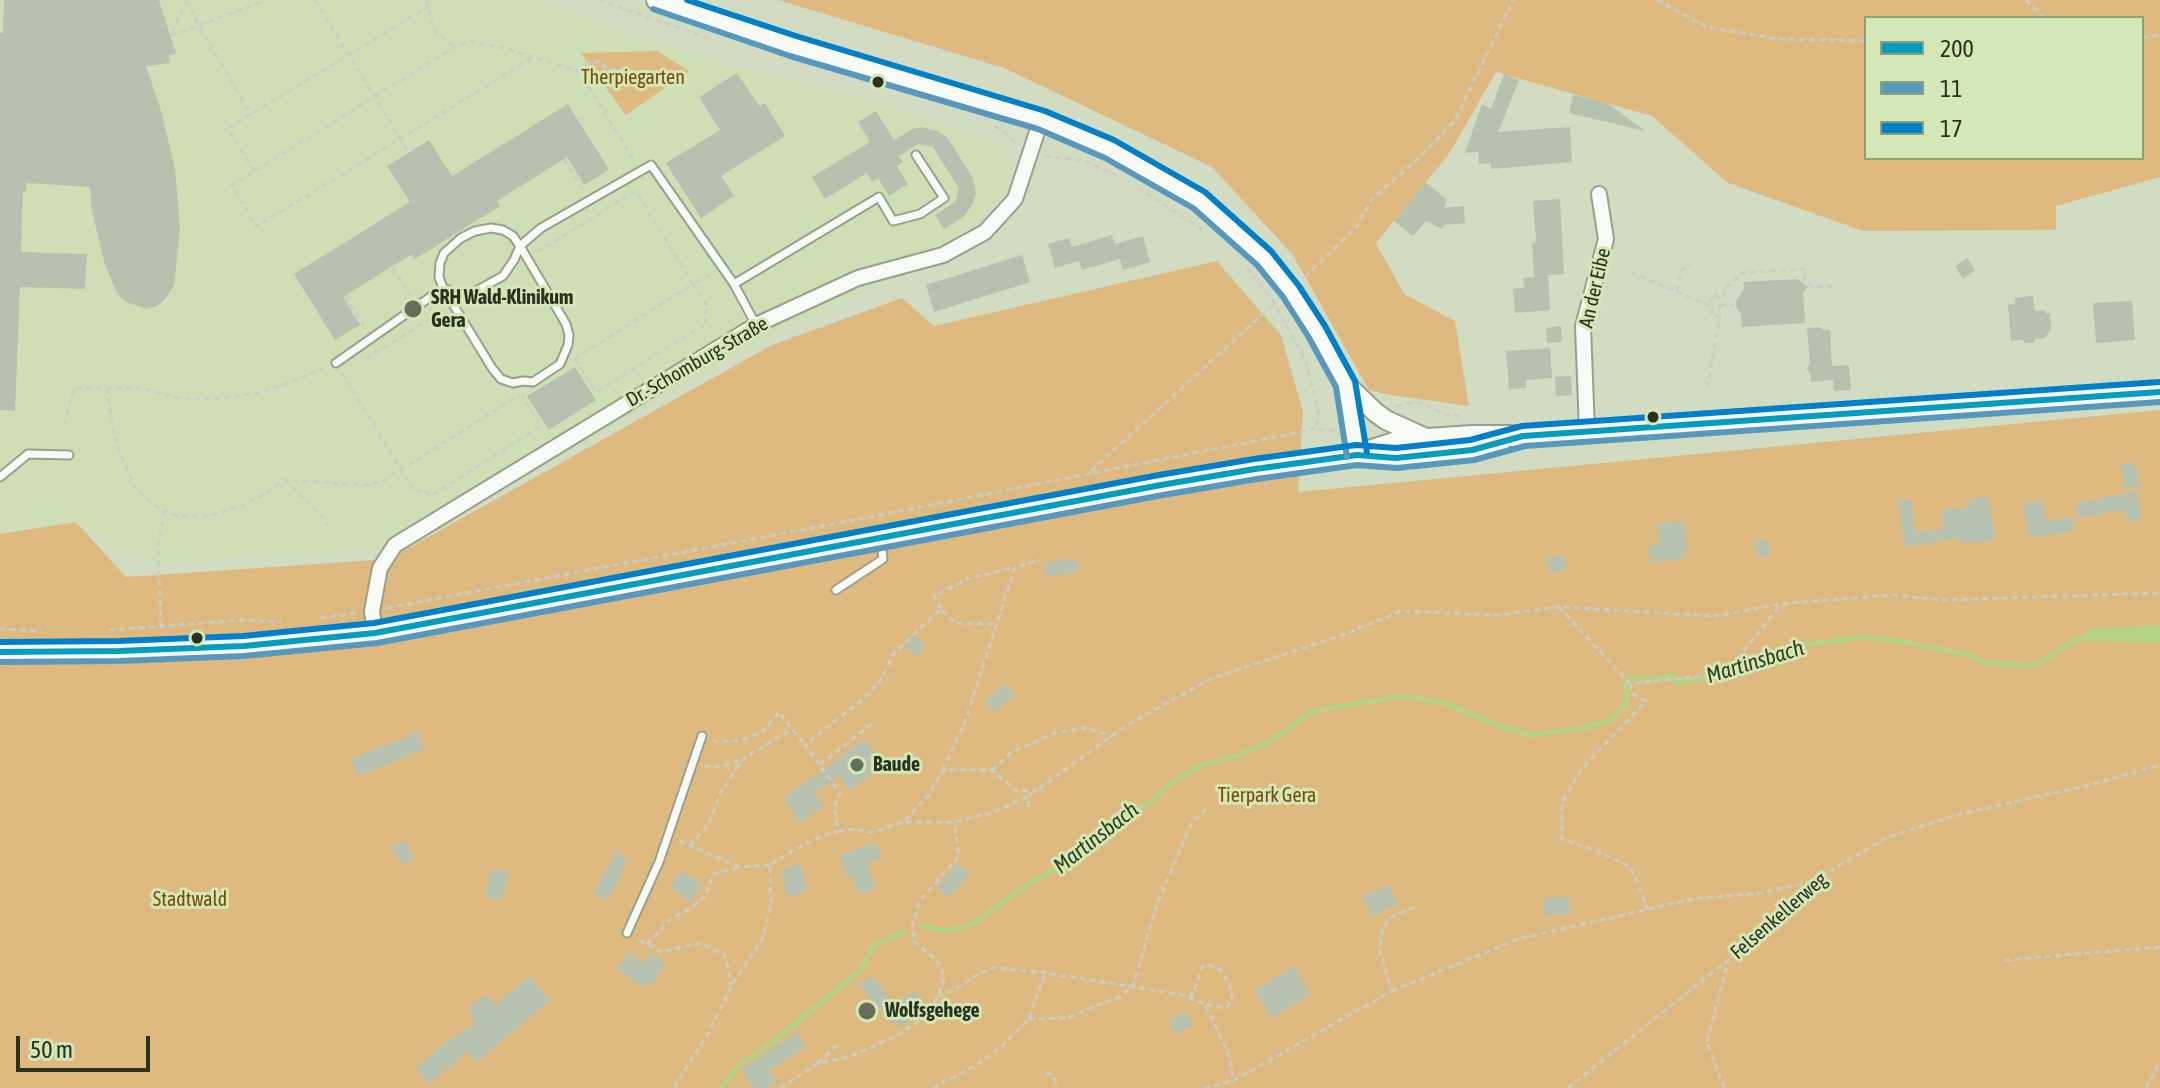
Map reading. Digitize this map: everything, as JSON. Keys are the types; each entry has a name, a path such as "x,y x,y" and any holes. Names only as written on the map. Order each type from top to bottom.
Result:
{"main road":[{"path":"0,652 244,646 375,633 1255,469 1357,455 1394,443 2160,392"},
{"path":"1357,455 1396,458 1472,450 1523,436"}],"street":[{"path":"656,0 793,46 1041,120 1109,149 1199,200 1264,258 1291,291 1346,384 1386,420 1428,439"},
{"name":"Dr.-Schomburg-Straße","path":"375,633 372,611 380,568 395,545 756,325 858,278 943,255 985,232 1015,199 1041,120"},
{"name":"An der Eibe","path":"1587,431 1583,326 1606,239 1599,194"},
{"path":"1346,384 1357,455"}],"lane":[{"path":"734,284 879,197 893,221 920,214 944,198 916,155"},
{"path":"443,288 458,294 474,292 503,276 520,246 541,228 651,165 734,284 756,325"},
{"path":"491,228 503,230 513,236 520,246 566,324 569,335 560,364 533,382 513,383 501,379 492,368 439,277 444,253 475,231 491,228"},
{"path":"336,363 443,288"},
{"path":"0,477 28,454 69,455"},
{"path":"836,590 883,559 880,538"},
{"path":"627,933 659,862 702,736"}],"path":[{"path":"186,0 171,36 266,0"},
{"path":"186,0 251,115"},
{"path":"315,0 409,153"},
{"path":"426,0 436,33 455,47"},
{"path":"599,0 719,42"},
{"path":"1089,473 1274,303 1291,291 1357,226 1373,198 1419,158 1455,120 1513,0"},
{"path":"1657,0 1706,27 1780,39 1864,41"},
{"path":"2026,0 2042,16"},
{"path":"254,171 228,128 428,7"},
{"path":"532,58 256,227 232,185 469,41 483,43 577,71 641,170"},
{"path":"577,71 588,63 600,61 608,70 627,69"},
{"path":"994,125 1017,146 1051,158 1085,161 1101,168 1203,230"},
{"path":"564,159 589,200"},
{"path":"527,258 636,191 709,308 704,317 707,323 596,392 575,358"},
{"path":"1239,261 1274,303 1306,362 1318,408 1317,427"},
{"path":"1677,292 1682,270 1691,264"},
{"path":"393,267 416,306"},
{"path":"560,364 575,358 722,268"},
{"path":"1720,316 1712,316 1711,296 1725,295 1724,290 1741,273 1804,269 1805,280 1812,287 1835,286"},
{"path":"1631,272 1712,307"},
{"path":"345,296 371,338"},
{"path":"1707,388 1720,316 1719,296"},
{"path":"367,359 452,304"},
{"path":"1720,305 1734,305"},
{"path":"64,425 74,388 141,388 183,399 216,399 271,390 336,363 414,491 424,490 431,496 541,426 521,394"},
{"path":"107,388 113,429 127,473 135,487 145,498 164,510 175,515 191,516 225,512 254,500 284,480 368,485 385,480 521,394 533,382"},
{"path":"1386,420 1392,409 1414,402 1447,415 1463,416"},
{"path":"1317,427 1322,430 1353,429"},
{"path":"316,618 372,611 802,530 1317,427"},
{"path":"284,480 328,525"},
{"path":"161,626 158,550 164,510"},
{"path":"997,624 955,623 941,609 934,596 967,579 1040,560"},
{"path":"903,822 929,795 965,722 1015,567"},
{"path":"647,944 671,918 705,897 713,874 740,867 770,865 820,837 838,831 855,829 873,832 903,822 954,822 997,811 1030,795 1124,727 1212,678 1343,635 1401,611 1496,615 1559,607 1717,616 1780,604 1892,595 1945,600 2160,593"},
{"path":"1629,684 1727,673 1780,604"},
{"path":"1559,607 1629,684 1632,693 1646,701 1581,770 1562,803 1562,839 1631,867 1648,910"},
{"path":"805,745 880,682 893,654 941,609"},
{"path":"106,631 242,620 287,622"},
{"path":"0,629 51,632"},
{"path":"702,736 717,742 742,740 763,731 779,712 840,793 834,807 838,831"},
{"path":"820,765 875,721"},
{"path":"991,770 1012,752 1055,733 1084,728 1112,736"},
{"path":"693,762 719,767 743,759 792,729"},
{"path":"690,846 708,825 722,790 743,759"},
{"name":"Felsenkellerweg","path":"1568,1088 1728,960 1813,881 1888,837 1964,813 2094,784 2160,765"},
{"path":"943,770 991,770 1017,791 1037,790"},
{"path":"1028,807 1030,795"},
{"path":"1029,1019 1067,1018 1121,996 1133,986 1157,904 1191,824 1209,806"},
{"path":"818,1063 849,1057 896,1036 921,1020 937,998 943,984 941,965 915,942 912,928 919,902 959,856 954,822"},
{"path":"668,836 740,867"},
{"path":"675,1088 709,1032 732,985 762,940 771,905 770,865"},
{"path":"1204,1088 1233,1081 1392,991 1518,939 1693,899 1761,893 1813,881"},
{"path":"1392,991 1380,952 1382,931 1390,918 1417,906"},
{"path":"627,933 661,952 699,943 725,955 732,985"},
{"path":"2005,960 2160,947"},
{"path":"1724,1088 1707,1042 1728,960"},
{"path":"937,998 994,968 1133,986 1227,1007 1232,995 1221,971 1215,966 1205,965 1201,968 1190,998"},
{"path":"933,1088 978,1064 1029,1019 1045,973"},
{"path":"1202,1003 1230,1058 1233,1081"},
{"path":"780,1088 818,1063 839,1043"},
{"path":"2148,1087 2160,1062"},
{"path":"1046,1073 1053,1075 1057,1088"}],"shaded area":[{"name":"SRH Wald-Klinikum Gera","path":"0,0 541,0 595,23 698,57 889,106 995,141 1009,167 1005,193 983,215 889,281 764,338 402,549 235,557 169,565 118,552 77,520 0,532"},
{"path":"2160,625 2160,643 2076,640 2091,629"}],"green space":[{"path":"778,0 2160,0 2160,177 2056,206 2056,230 1863,231 1728,183 1652,116 1496,72 1449,154 1376,243 1404,294 1455,321 1469,406 1369,390 1293,255 1212,167 1004,68"},
{"name":"Therpiegarten","path":"657,51 689,71 626,115 581,53"},
{"path":"1217,261 1281,335 1303,412 1298,492 2160,410 2160,1088 0,1088 0,534 76,522 126,577 389,559 772,345 902,298 934,326"}],"building":[{"path":"4,0 159,0 176,54 169,55 170,63 146,66 161,110 175,169 180,229 174,286 157,306 146,309 126,302 117,293 104,262 90,187 26,183 26,191 23,191 21,252 87,254 85,289 20,287 15,411 0,410 0,33 3,33"},
{"path":"737,73 759,106 765,103 785,136 721,176 734,196 701,218 666,163 720,130 699,97"},
{"path":"1504,74 1519,80 1498,132 1570,127 1572,162 1491,169 1491,163 1479,164 1478,152 1465,153 1482,104 1491,109"},
{"path":"1573,95 1606,102 1645,131 1569,113"},
{"path":"568,104 609,170 584,185 567,157 497,201 500,206 415,259 412,254 343,297 360,325 335,340 294,274 410,202 387,166 429,140 452,176"},
{"path":"876,111 894,140 912,129 923,127 948,138 973,179 976,193 972,206 963,217 944,229 935,215 955,202 959,188 933,147 918,144 899,156 903,162 897,166 908,184 889,196 878,178 872,182 867,173 825,199 812,177 870,142 858,122"},
{"path":"1426,182 1447,200 1444,208 1464,206 1465,223 1444,225 1442,229 1426,221 1413,236 1394,221"},
{"path":"1560,199 1564,274 1548,275 1550,310 1515,313 1513,289 1524,288 1523,278 1534,277 1532,243 1536,242 1533,201"},
{"path":"1112,235 1115,244 1143,236 1150,262 1123,270 1120,259 1082,270 1079,261 1055,268 1048,244 1069,238 1072,247"},
{"path":"1022,255 1030,282 934,312 926,285"},
{"path":"1967,258 1975,270 1963,279 1955,266"},
{"path":"1797,279 1808,287 1803,292 1805,323 1742,327 1736,301 1744,289 1743,282"},
{"path":"2033,296 2035,311 2050,313 2051,329 2045,338 2035,339 2034,343 2011,341 2008,305 2015,304 2015,298"},
{"path":"2132,301 2135,340 2096,343 2093,303"},
{"path":"1561,326 1562,342 1547,343 1546,328"},
{"path":"1807,328 1830,330 1832,366 1849,365 1851,390 1834,391 1833,380 1811,382 1810,372 1806,369 1810,364"},
{"path":"1550,348 1552,378 1526,380 1526,388 1509,389 1506,351"},
{"path":"575,367 596,400 549,430 527,396"},
{"path":"1571,376 1572,395 1556,396 1555,377"},
{"path":"2135,462 2140,487 2125,489 2121,464"},
{"path":"2137,491 2142,519 2127,522 2125,509 2078,518 2076,503"},
{"path":"1988,496 1996,540 1961,544 1960,538 1905,547 1898,501 1911,499 1916,533 1944,528 1941,512 1967,507 1966,500"},
{"path":"2043,500 2047,521 2073,517 2075,531 2029,535 2023,504"},
{"path":"1684,521 1685,558 1651,563 1648,546 1660,544 1657,524"},
{"path":"1769,540 1771,555 1757,557 1755,542"},
{"path":"1565,555 1567,570 1549,573 1547,557"},
{"path":"1076,558 1078,572 1046,577 1044,563"},
{"path":"915,635 926,647 916,657 905,645"},
{"path":"1005,683 1015,694 995,712 985,701"},
{"path":"418,732 425,749 358,776 351,759"},
{"path":"864,739 884,764 851,791 839,776 814,794 824,806 801,823 784,798"},
{"path":"405,840 415,860 402,866 392,846"},
{"path":"876,842 882,858 867,863 876,888 858,894 852,876 847,878 840,855"},
{"path":"617,848 627,863 608,901 594,894"},
{"path":"958,863 970,874 949,898 937,887"},
{"path":"801,864 807,892 787,897 781,869"},
{"path":"492,868 509,872 502,900 485,896"},
{"path":"681,871 703,885 693,900 687,900 670,886"},
{"path":"1389,885 1398,904 1372,916 1363,897"},
{"path":"1569,897 1570,914 1544,915 1543,898"},
{"path":"628,952 644,963 650,953 666,964 652,985 647,982 643,987 617,970"},
{"path":"1294,966 1311,994 1272,1018 1255,990"},
{"path":"872,975 895,1005 914,990 927,1006 901,1027 897,1022 893,1024 859,985"},
{"path":"530,976 550,1000 476,1063 467,1052 429,1084 415,1068 474,1023 469,1008 485,994 495,1005"},
{"path":"1186,1012 1193,1026 1175,1034 1169,1019"},
{"path":"797,1032 806,1046 769,1071 777,1082 768,1088 754,1088 741,1070"}],"waterway":[{"name":"Martinsbach","path":"921,926 949,931 974,923 1030,883 1076,857 1106,827 1150,802 1173,782 1205,764 1239,756 1274,739 1313,711 1402,696 1446,703 1497,725 1531,735 1583,728 1612,720 1627,702 1625,685 1629,678 1657,679 1672,675 1676,683 1737,672 1796,646 1865,637 1964,654 1987,663 2034,666 2081,639"},
{"name":"Martinsbach","path":"722,1088 738,1066 778,1038 862,969 873,947 903,932"}],"transit line":[{"name":"17","path":"687,0 1045,111 1114,140 1205,192 1271,251 1325,326 1355,381 1367,453"},
{"name":"11","path":"653,9 790,56 1038,129 1105,158 1193,208 1257,265 1283,297 1308,336 1336,387 1347,457"},
{"name":"17","path":"0,642 243,636 374,623 1159,475 1356,445 1396,448 1470,440 1522,426 2159,382"},
{"name":"200","path":"0,652 244,646 375,633 1161,485 1357,455 1396,458 1472,450 1523,436 2160,392"},
{"name":"11","path":"0,662 244,656 377,643 1163,495 1357,465 1397,468 1474,460 1525,446 2160,402"}],"place":[{"name":"SRH Wald-Klinikum Gera","path":"413,309"},
{"name":"Baude","path":"857,765"},
{"name":"Wolfsgehege","path":"867,1011"}],"park label":[{"name":"Tierpark Gera","path":"1267,796"},
{"name":"Stadtwald","path":"190,900"}]}
